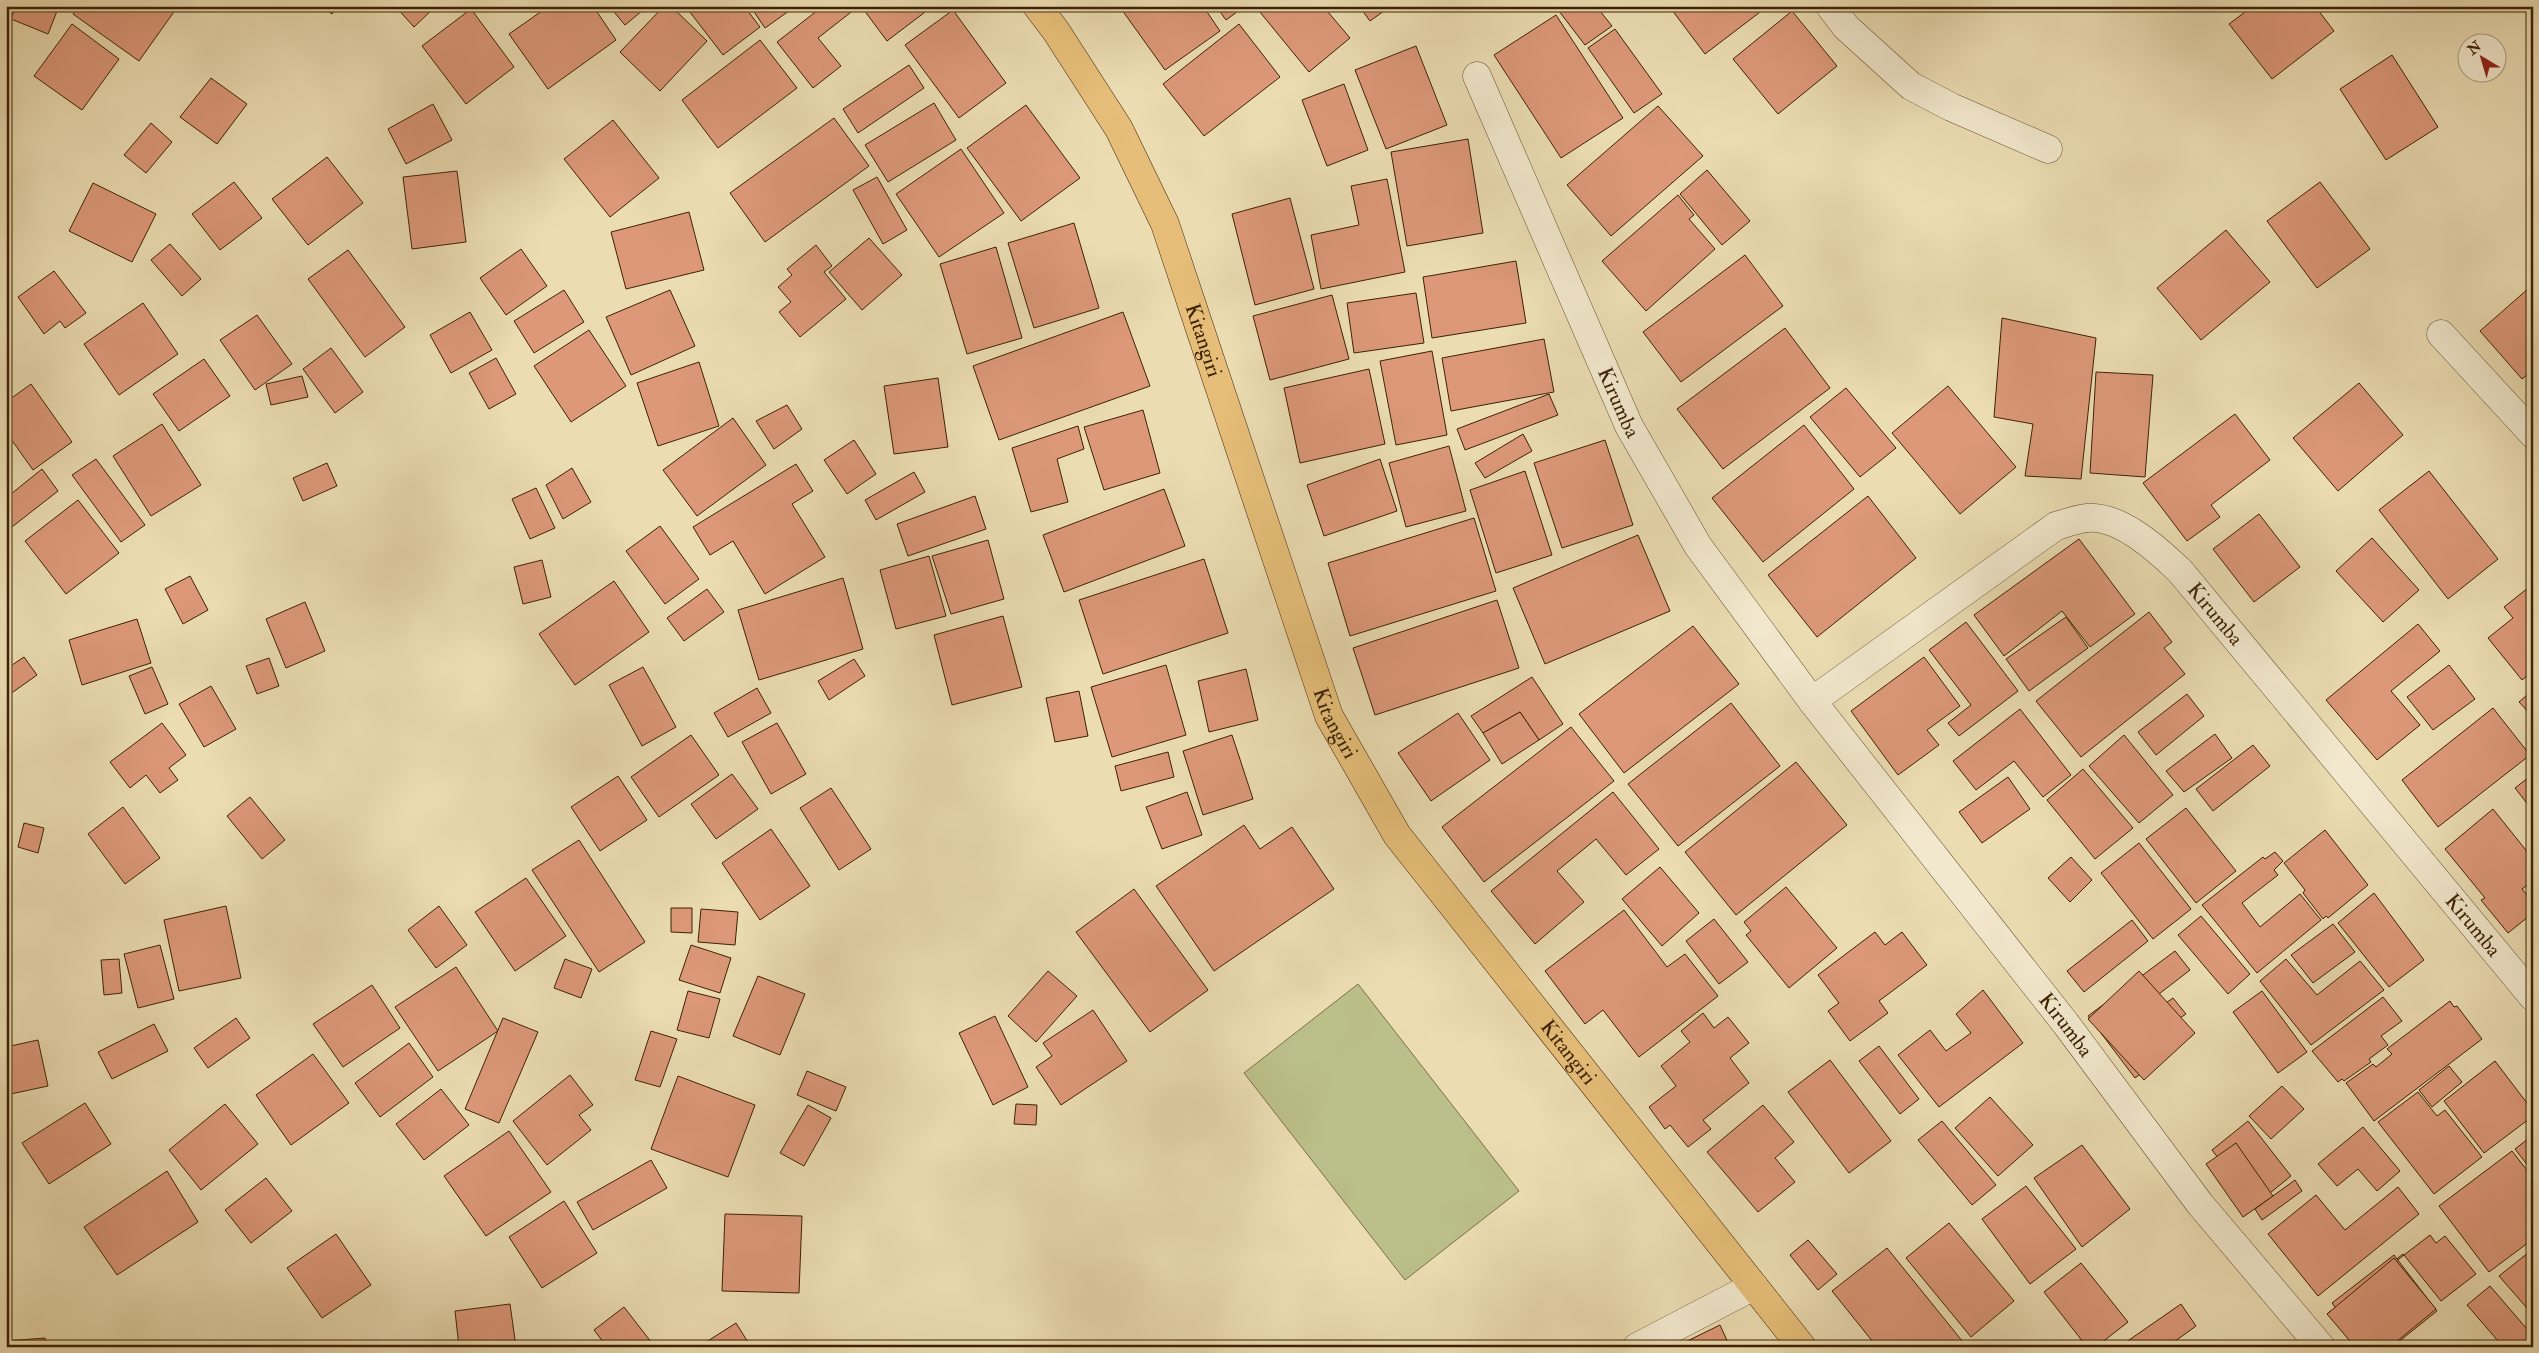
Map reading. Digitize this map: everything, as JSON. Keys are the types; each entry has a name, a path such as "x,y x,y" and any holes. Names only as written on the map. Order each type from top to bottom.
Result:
{"main road":[{"name":"Kitangiri","path":"1037,6 1056,31 1119,129 1165,224 1329,716 1397,835 1802,1347"}],"street":[{"path":"1830,6 1846,27 1911,86 1951,107 2048,149"},
{"name":"Kirumba","path":"1477,76 1629,426 1698,546 1812,702 2066,1024 2200,1204 2322,1347"},
{"path":"2441,334 2533,434"},
{"name":"Kirumba","path":"1812,702 2056,526 2088,518 2115,523 2150,544 2180,571 2533,996"},
{"path":"1637,1347 1754,1286"}],"green space":[{"path":"1358,984 1519,1191 1405,1280 1244,1073"}],"building":[{"path":"16,6 59,6 48,34 11,19"},
{"path":"79,6 178,6 139,61 73,14"},
{"path":"321,6 338,6 332,14"},
{"path":"395,6 436,6 414,27"},
{"path":"549,6 593,6 616,40 548,89 509,34"},
{"path":"609,6 648,6 625,25"},
{"path":"664,6 671,6 707,41 660,91 620,52"},
{"path":"744,6 760,27 723,55 686,7"},
{"path":"750,6 796,6 765,28"},
{"path":"823,6 852,6 855,9 818,38 841,66 813,88 777,42"},
{"path":"861,6 933,6 887,41"},
{"path":"1127,6 1203,6 1220,31 1165,70 1122,10"},
{"path":"1216,6 1245,6 1226,20"},
{"path":"1255,6 1323,6 1350,38 1309,72"},
{"path":"1359,6 1391,6 1370,21"},
{"path":"1555,6 1596,6 1612,26 1585,45"},
{"path":"1669,6 1768,6 1705,54"},
{"path":"2253,6 2315,6 2334,31 2272,79 2229,24"},
{"path":"471,9 514,67 466,104 422,46"},
{"path":"953,10 1006,83 959,118 905,45"},
{"path":"1792,11 1837,66 1778,114 1733,59"},
{"path":"1556,15 1623,118 1561,158 1494,55"},
{"path":"72,24 119,59 82,110 34,76"},
{"path":"1239,24 1280,77 1204,136 1163,84"},
{"path":"1615,29 1662,94 1634,113 1588,48"},
{"path":"760,40 797,88 718,148 682,100"},
{"path":"1416,46 1447,125 1386,149 1355,70"},
{"path":"2392,55 2438,127 2386,160 2340,89"},
{"path":"909,65 924,88 858,133 843,109"},
{"path":"211,78 247,104 217,144 180,117"},
{"path":"1344,84 1368,150 1327,166 1302,100"},
{"path":"934,103 956,140 888,182 865,145"},
{"path":"433,104 452,140 406,164 388,129"},
{"path":"1026,105 1080,178 1021,221 967,148"},
{"path":"1658,106 1703,156 1611,236 1567,185"},
{"path":"834,118 869,166 765,242 730,193"},
{"path":"613,120 659,178 610,217 564,159"},
{"path":"151,123 172,142 146,173 124,155"},
{"path":"1468,139 1483,233 1407,246 1391,152"},
{"path":"961,149 1004,213 939,257 896,194"},
{"path":"327,157 363,203 308,245 272,199"},
{"path":"1707,170 1750,221 1722,245 1680,194"},
{"path":"457,171 466,242 412,249 403,177"},
{"path":"877,177 907,230 883,244 853,190"},
{"path":"1387,179 1405,272 1321,289 1311,235 1359,225 1351,186"},
{"path":"234,182 262,218 220,250 192,214"},
{"path":"2320,182 2370,249 2317,288 2267,221"},
{"path":"93,183 156,214 132,262 69,231"},
{"path":"1678,195 1694,215 1689,219 1715,249 1646,311 1602,261"},
{"path":"1290,198 1314,289 1255,305 1232,214"},
{"path":"689,212 704,270 626,289 611,232"},
{"path":"1074,223 1099,308 1034,328 1008,243"},
{"path":"2226,230 2270,282 2201,340 2157,288"},
{"path":"869,238 902,275 862,310 829,272"},
{"path":"170,244 201,279 182,296 151,260"},
{"path":"816,245 832,266 824,272 846,299 800,337 779,312 791,302 778,287 792,275 787,269"},
{"path":"996,247 1022,338 967,354 940,264"},
{"path":"521,249 547,286 506,315 480,278"},
{"path":"348,250 405,327 365,357 308,279"},
{"path":"1745,255 1783,306 1681,382 1643,332"},
{"path":"1516,261 1526,323 1432,338 1423,277"},
{"path":"54,271 86,313 65,328 60,321 44,334 18,297"},
{"path":"2529,288 2533,291 2533,370 2522,379 2480,331"},
{"path":"564,290 584,322 534,353 514,321"},
{"path":"670,290 695,346 631,375 606,317"},
{"path":"1416,293 1424,343 1354,353 1347,303"},
{"path":"1332,295 1349,359 1270,380 1253,316"},
{"path":"143,303 178,354 119,395 84,344"},
{"path":"470,312 492,350 451,373 430,335"},
{"path":"1123,312 1150,386 999,440 973,366"},
{"path":"257,315 292,364 255,390 220,340"},
{"path":"2002,318 2096,338 2081,479 2025,476 2033,424 1994,417"},
{"path":"1785,328 1830,388 1723,469 1677,409"},
{"path":"589,330 626,386 571,422 534,366"},
{"path":"1544,339 1554,392 1451,411 1442,358"},
{"path":"331,348 363,392 335,413 303,369"},
{"path":"1432,351 1447,435 1396,445 1380,361"},
{"path":"496,358 516,394 489,409 469,373"},
{"path":"204,359 230,396 179,431 153,394"},
{"path":"699,362 719,426 658,446 637,383"},
{"path":"1369,369 1385,444 1300,463 1284,388"},
{"path":"2096,372 2153,375 2145,477 2090,473"},
{"path":"302,376 308,397 271,405 266,384"},
{"path":"938,378 948,447 894,454 884,386"},
{"path":"2359,383 2403,435 2338,491 2293,438"},
{"path":"31,384 72,442 33,470 6,432 6,402"},
{"path":"1948,386 2016,467 1960,514 1892,433"},
{"path":"1846,388 1896,448 1860,477 1810,417"},
{"path":"1549,394 1558,415 1465,450 1457,429"},
{"path":"787,405 802,429 774,449 756,421"},
{"path":"1143,410 1160,473 1104,490 1084,427"},
{"path":"2235,414 2270,460 2211,505 2220,517 2187,541 2143,483"},
{"path":"733,418 766,465 697,516 663,470"},
{"path":"162,424 201,485 151,516 113,456"},
{"path":"1804,425 1854,489 1763,562 1712,498"},
{"path":"1078,426 1084,449 1057,459 1068,502 1031,512 1012,448"},
{"path":"1523,434 1532,451 1485,478 1475,463"},
{"path":"854,440 876,474 847,494 824,460"},
{"path":"1605,440 1633,525 1562,548 1534,463"},
{"path":"1449,446 1466,511 1406,527 1389,463"},
{"path":"96,459 145,525 121,542 72,475"},
{"path":"1380,459 1397,511 1324,536 1307,485"},
{"path":"327,463 337,486 303,501 293,478"},
{"path":"796,464 813,491 792,504 825,557 765,594 733,541 710,555 693,527"},
{"path":"572,468 591,502 563,519 546,485"},
{"path":"42,469 58,491 8,530 6,527 6,498"},
{"path":"1525,471 1552,555 1496,573 1470,490"},
{"path":"2429,471 2498,559 2448,599 2379,510"},
{"path":"914,472 925,492 876,520 865,500"},
{"path":"536,488 555,528 530,539 512,499"},
{"path":"1164,489 1185,546 1064,592 1043,535"},
{"path":"975,496 986,529 908,556 897,524"},
{"path":"1868,496 1916,558 1817,637 1768,575"},
{"path":"78,500 119,553 66,594 25,541"},
{"path":"2259,514 2300,567 2254,602 2213,549"},
{"path":"1474,518 1496,591 1350,636 1328,563"},
{"path":"660,526 699,579 665,604 626,551"},
{"path":"1638,535 1670,611 1545,664 1513,588"},
{"path":"2372,538 2419,590 2383,622 2336,571"},
{"path":"2079,539 2135,614 2090,647 2062,611 2004,656 1974,615"},
{"path":"988,540 1004,599 951,614 932,556"},
{"path":"929,556 946,616 896,629 880,570"},
{"path":"1204,559 1228,633 1103,674 1079,600"},
{"path":"542,560 551,597 523,604 514,567"},
{"path":"190,576 208,610 183,624 165,589"},
{"path":"843,578 863,649 759,680 738,610"},
{"path":"614,581 649,632 575,685 539,634"},
{"path":"2533,584 2533,671 2522,680 2488,638 2513,618 2504,607"},
{"path":"707,589 724,612 684,641 667,618"},
{"path":"1497,600 1519,668 1375,715 1353,648"},
{"path":"305,602 325,651 286,668 266,619"},
{"path":"2149,612 2172,642 2164,648 2185,674 2081,757 2036,701"},
{"path":"1003,616 1022,687 952,705 934,635"},
{"path":"2066,617 2088,648 2029,691 2006,659"},
{"path":"137,619 151,663 82,685 69,640"},
{"path":"1966,622 2018,691 1959,736 1948,723 1971,705 1929,650"},
{"path":"2418,624 2440,651 2391,691 2420,725 2377,760 2326,700"},
{"path":"1693,626 1739,684 1624,773 1579,714"},
{"path":"24,657 37,675 6,697 6,669"},
{"path":"1924,657 1960,706 1927,730 1939,745 1898,775 1851,711"},
{"path":"269,658 279,686 257,694 246,666"},
{"path":"854,659 865,676 829,700 818,681"},
{"path":"1166,665 1186,735 1112,757 1091,687"},
{"path":"2449,665 2475,699 2433,730 2407,697"},
{"path":"152,667 168,704 145,714 129,676"},
{"path":"643,667 676,727 642,746 609,685"},
{"path":"1246,669 1258,720 1209,732 1198,681"},
{"path":"1532,677 1563,724 1539,740 1520,712 1483,733 1471,716"},
{"path":"211,686 236,729 204,747 179,704"},
{"path":"757,688 771,713 728,737 714,713"},
{"path":"2533,690 2533,717 2519,702"},
{"path":"1079,691 1088,736 1055,742 1046,698"},
{"path":"2187,694 2204,716 2156,755 2138,732"},
{"path":"1731,703 1780,766 1678,846 1628,784"},
{"path":"2493,708 2530,755 2438,827 2402,780"},
{"path":"2020,709 2071,775 2043,797 2014,761 1976,790 1953,761"},
{"path":"1520,712 1539,740 1502,764 1483,733"},
{"path":"1458,713 1490,760 1431,801 1398,753"},
{"path":"162,723 186,755 169,768 178,780 160,793 146,775 130,788 110,762"},
{"path":"777,723 806,774 771,794 742,742"},
{"path":"1571,727 1614,781 1484,882 1442,827"},
{"path":"2215,734 2232,758 2184,792 2166,771"},
{"path":"691,735 719,775 659,817 631,777"},
{"path":"1232,735 1253,799 1203,815 1183,751"},
{"path":"2124,735 2173,795 2139,823 2089,766"},
{"path":"2253,745 2270,766 2213,811 2196,789"},
{"path":"1168,752 1174,777 1121,791 1115,766"},
{"path":"1796,762 1847,825 1736,915 1685,852"},
{"path":"2083,769 2133,828 2095,859 2047,800"},
{"path":"732,774 758,809 716,839 691,804"},
{"path":"2533,774 2533,811 2515,788"},
{"path":"618,776 647,820 600,851 571,807"},
{"path":"2008,777 2030,809 1982,843 1959,812"},
{"path":"831,788 871,849 839,870 800,808"},
{"path":"1187,792 1202,835 1162,849 1146,807"},
{"path":"1613,792 1659,849 1626,875 1596,839 1557,871 1584,902 1535,944 1491,891"},
{"path":"250,797 285,840 262,859 227,816"},
{"path":"123,807 160,858 125,884 88,834"},
{"path":"2186,808 2236,871 2196,903 2146,839"},
{"path":"2493,809 2533,859 2533,881 2522,889 2533,902 2533,913 2508,933 2481,900 2485,898 2445,849"},
{"path":"24,823 44,828 38,853 18,847"},
{"path":"1244,825 1260,849 1292,827 1334,889 1214,971 1156,886"},
{"path":"771,829 810,886 760,920 722,863"},
{"path":"2325,830 2368,885 2328,918 2326,916 2323,919 2303,893 2305,890 2284,863"},
{"path":"579,840 645,942 599,972 532,870"},
{"path":"2139,843 2191,909 2153,939 2101,873"},
{"path":"2275,852 2283,861 2274,870 2278,875 2242,903 2260,927 2300,894 2321,920 2257,973 2202,905 2263,857 2265,859"},
{"path":"2071,857 2092,880 2070,902 2048,878"},
{"path":"1660,867 1699,913 1662,946 1622,899"},
{"path":"526,878 566,936 515,971 475,912"},
{"path":"1786,887 1837,948 1789,988 1746,935 1751,931 1744,922"},
{"path":"1134,889 1208,990 1150,1032 1076,932"},
{"path":"2374,893 2424,960 2389,987 2338,923"},
{"path":"226,906 241,978 179,991 164,920"},
{"path":"439,906 467,945 436,968 408,930"},
{"path":"671,908 692,908 692,933 671,932"},
{"path":"701,909 738,912 735,945 698,942"},
{"path":"1624,910 1667,967 1685,954 1718,996 1639,1057 1603,1010 1585,1024 1545,971"},
{"path":"2201,916 2250,974 2228,994 2178,935"},
{"path":"1714,919 1748,962 1719,984 1686,941"},
{"path":"2132,920 2148,941 2084,992 2067,971"},
{"path":"2333,924 2355,952 2313,983 2291,955"},
{"path":"1875,932 1885,945 1902,932 1927,965 1879,1001 1888,1013 1850,1041 1828,1011 1839,1003 1818,975"},
{"path":"160,945 174,999 138,1008 124,954"},
{"path":"691,945 731,958 720,993 679,980"},
{"path":"2175,951 2190,970 2159,994 2166,1003 2173,998 2186,1014 2180,1018 2193,1035 2135,1078 2088,1016"},
{"path":"119,959 122,993 104,995 101,960"},
{"path":"565,959 592,969 581,998 554,988"},
{"path":"2286,959 2317,995 2360,961 2384,990 2311,1045 2260,981"},
{"path":"456,967 498,1031 438,1071 395,1007"},
{"path":"1048,971 1077,996 1036,1042 1008,1016"},
{"path":"2139,971 2195,1033 2144,1080 2088,1019"},
{"path":"758,976 805,994 780,1055 733,1036"},
{"path":"372,985 400,1028 343,1067 313,1024"},
{"path":"1983,990 2023,1043 1939,1107 1898,1055 1930,1030 1946,1051 1971,1033 1956,1014"},
{"path":"688,991 720,999 709,1038 677,1030"},
{"path":"2262,991 2307,1052 2278,1073 2233,1012"},
{"path":"2383,997 2402,1021 2381,1036 2388,1045 2369,1059 2371,1062 2344,1081 2342,1079 2338,1082 2312,1051"},
{"path":"2450,1001 2454,1007 2457,1006 2482,1039 2374,1121 2346,1083 2373,1064 2376,1067 2392,1054 2387,1049"},
{"path":"1093,1010 1127,1061 1061,1105 1036,1067 1052,1056 1043,1043"},
{"path":"1703,1013 1714,1028 1728,1017 1749,1043 1730,1058 1749,1083 1703,1120 1711,1129 1688,1147 1670,1125 1665,1129 1649,1107 1676,1086 1661,1066 1690,1042 1681,1031"},
{"path":"995,1016 1028,1087 993,1105 959,1033"},
{"path":"236,1018 250,1038 208,1068 194,1048"},
{"path":"503,1018 538,1032 499,1123 465,1109"},
{"path":"154,1024 168,1051 112,1079 98,1052"},
{"path":"651,1031 677,1039 660,1087 635,1080"},
{"path":"38,1040 48,1086 6,1095 6,1047"},
{"path":"409,1043 433,1077 380,1117 355,1083"},
{"path":"1879,1046 1919,1099 1900,1114 1859,1061"},
{"path":"313,1054 349,1103 291,1145 256,1095"},
{"path":"1830,1060 1891,1141 1849,1173 1788,1092"},
{"path":"2495,1061 2533,1111 2533,1116 2484,1153 2444,1101"},
{"path":"2449,1066 2462,1082 2432,1107 2419,1090"},
{"path":"807,1071 846,1087 836,1111 797,1095"},
{"path":"570,1075 593,1105 579,1115 591,1130 547,1165 513,1121"},
{"path":"678,1076 755,1105 728,1177 651,1149"},
{"path":"2282,1086 2304,1109 2271,1139 2249,1116"},
{"path":"441,1089 469,1125 424,1160 396,1124"},
{"path":"2418,1092 2437,1116 2445,1110 2482,1157 2434,1194 2378,1122"},
{"path":"1990,1097 2033,1145 1998,1176 1955,1128"},
{"path":"85,1103 111,1144 49,1184 22,1143"},
{"path":"225,1104 258,1144 201,1190 169,1150"},
{"path":"1016,1104 1037,1105 1036,1125 1014,1124"},
{"path":"808,1105 831,1118 804,1166 780,1153"},
{"path":"1763,1105 1794,1142 1775,1158 1795,1182 1758,1212 1707,1152"},
{"path":"1942,1121 1996,1185 1972,1205 1918,1140"},
{"path":"2248,1121 2291,1176 2255,1205 2212,1150"},
{"path":"2363,1127 2400,1171 2377,1191 2358,1169 2337,1186 2318,1164"},
{"path":"509,1131 551,1192 486,1236 444,1176"},
{"path":"2533,1135 2533,1172 2515,1149"},
{"path":"2236,1143 2273,1196 2243,1217 2206,1164"},
{"path":"2082,1145 2130,1209 2082,1247 2034,1178"},
{"path":"2512,1151 2533,1178 2533,1239 2489,1272 2439,1206"},
{"path":"651,1160 667,1188 593,1230 577,1202"},
{"path":"167,1171 198,1222 117,1275 84,1227"},
{"path":"266,1178 292,1211 251,1243 225,1210"},
{"path":"2295,1180 2302,1191 2262,1220 2255,1209"},
{"path":"2026,1186 2076,1249 2030,1284 1982,1219"},
{"path":"2398,1187 2419,1214 2318,1296 2268,1234 2316,1195 2345,1230"},
{"path":"564,1201 597,1253 542,1288 509,1237"},
{"path":"725,1214 802,1216 799,1293 722,1291"},
{"path":"1949,1223 2014,1301 1971,1337 1906,1258"},
{"path":"336,1234 371,1285 322,1318 287,1268"},
{"path":"2430,1235 2436,1243 2445,1236 2476,1274 2441,1301 2404,1255"},
{"path":"1808,1240 1837,1274 1818,1290 1790,1255"},
{"path":"1887,1248 1967,1347 1877,1347 1832,1291"},
{"path":"2533,1249 2533,1315 2499,1276"},
{"path":"2403,1254 2404,1255 2327,1314"},
{"path":"2394,1255 2437,1311 2392,1347 2366,1347 2332,1303"},
{"path":"2394,1258 2436,1309 2390,1347 2355,1347 2327,1314"},
{"path":"2081,1263 2128,1322 2096,1347 2087,1347 2044,1292"},
{"path":"2490,1286 2533,1336 2533,1347 2492,1347 2498,1341 2467,1305"},
{"path":"510,1304 516,1347 459,1347 455,1311"},
{"path":"2181,1304 2196,1326 2167,1347 2119,1347"},
{"path":"624,1307 655,1347 607,1347 594,1330"},
{"path":"736,1323 751,1347 705,1347 703,1344"},
{"path":"1720,1325 1730,1347 1675,1347"},
{"path":"45,1338 46,1347 6,1347 6,1341"}]}
